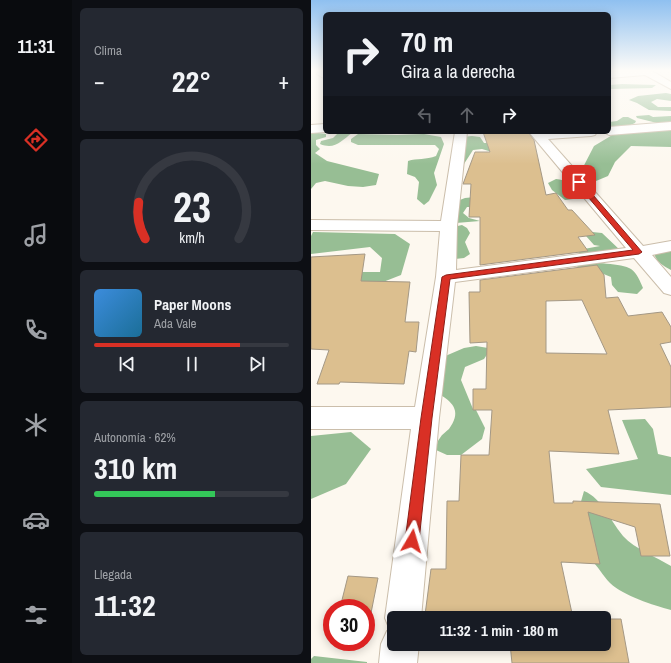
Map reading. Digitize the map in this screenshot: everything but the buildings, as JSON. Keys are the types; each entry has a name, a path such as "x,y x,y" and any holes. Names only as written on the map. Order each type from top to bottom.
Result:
{"street":[{"path":"611,131 671,126"},
{"path":"311,128 323,128"},
{"path":"404,611 426,418 446,277 449,226 461,134"},
{"path":"537,134 671,289"},
{"path":"311,225 449,226"},
{"path":"446,277 639,252 671,246"},
{"path":"311,418 426,418"},
{"path":"398,663 399,651"}],"green space":[{"path":"634,102 651,102 658,107 671,107 671,111 649,110"},
{"path":"649,115 653,117 671,116 671,123 657,123 637,118 636,116"},
{"path":"623,117 628,117 636,121 628,126 611,126 611,122 617,121"},
{"path":"671,130 671,147 631,146 615,162 608,176 596,181 579,175 594,146 614,134"},
{"path":"311,132 326,134 326,137 316,140 316,145 320,149 315,153 327,161 379,174 376,185 363,187 348,186 325,181 316,183 311,189"},
{"path":"337,134 351,134 341,142 334,145 325,146 320,144 321,141 333,138"},
{"path":"358,134 424,134 441,137 444,144 434,173 437,185 429,201 424,205 417,199 419,182 415,177 407,174 408,161 436,156 439,149 435,145 358,145 351,142 351,139"},
{"path":"462,137 480,137 484,143 487,143 492,152 482,149 473,150 462,167"},
{"path":"556,179 563,180 573,187 577,193 573,199 565,200 552,190 548,183"},
{"path":"485,196 471,207 467,207 463,213 469,218 480,221 456,223 452,203 465,198"},
{"path":"462,225 467,228 470,233 465,242 470,254 464,258 455,259 453,227"},
{"path":"313,232 395,234 410,244 401,275 360,291 349,272 380,272 382,258 370,247 311,254 311,236"},
{"path":"592,232 602,233 621,251 589,255 578,253 584,249 600,246 594,245 586,236"},
{"path":"671,244 671,270 658,261 654,252"},
{"path":"580,262 614,264 627,267 635,273 643,288 637,294 618,292 612,285 611,277 601,273 576,269"},
{"path":"476,346 488,348 488,353 484,359 465,367 461,380 473,409 474,406 485,428 482,439 461,455 447,455 436,450 438,441 449,429 455,418 455,409 445,397 439,394 443,357 464,348"},
{"path":"645,419 653,429 658,454 671,457 671,495 601,487 586,469 638,459 622,420"},
{"path":"351,432 371,449 346,484 311,499 311,436"},
{"path":"584,491 596,499 606,511 618,530 628,541 671,566 671,610 639,600 616,588 607,580 590,559 573,556 564,562 553,565 550,506 580,505"},
{"path":"314,656 367,663 311,663 311,659"}],"route":[{"path":"412,541 426,418 446,277 639,252 579,182"}]}
